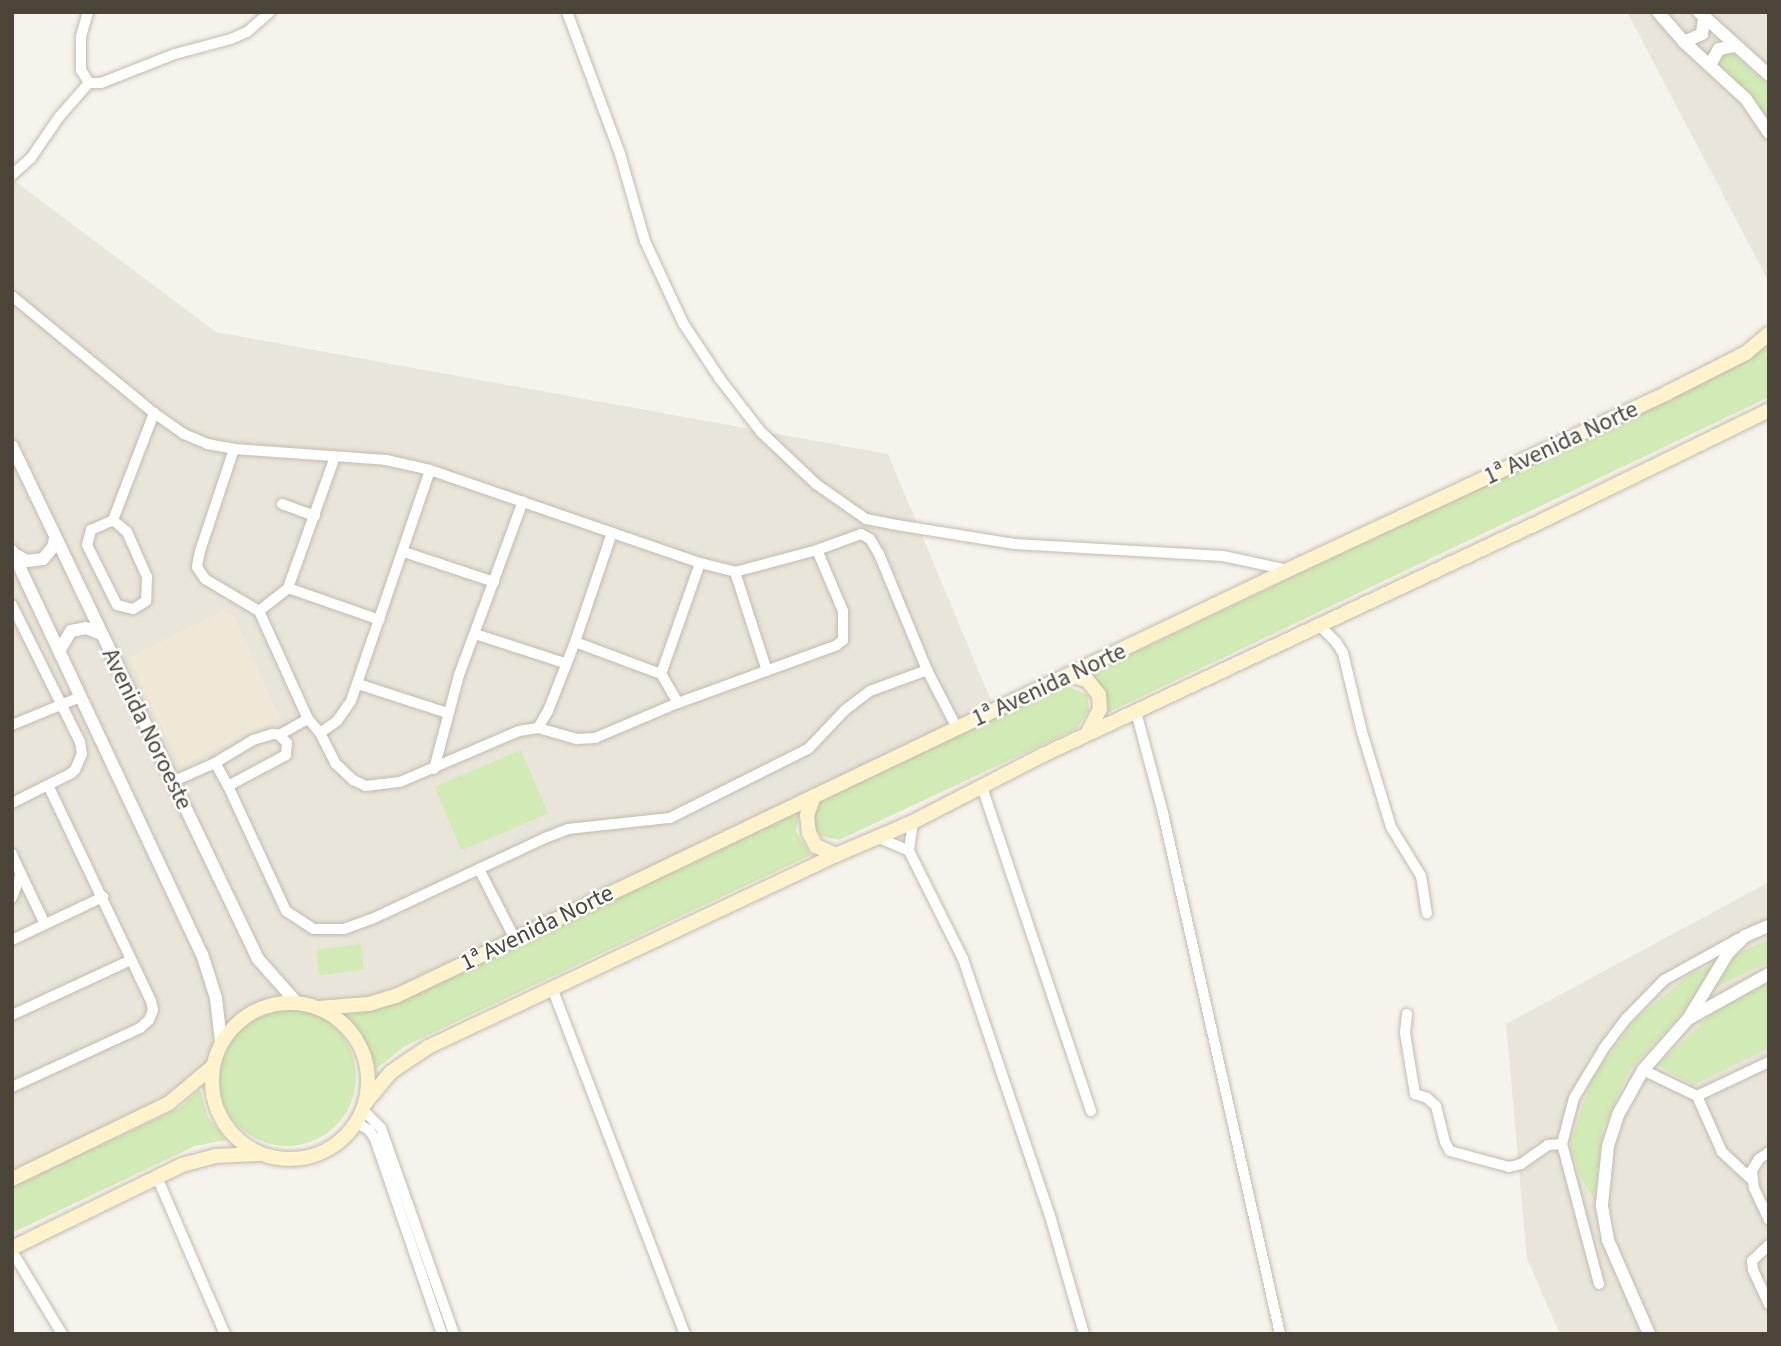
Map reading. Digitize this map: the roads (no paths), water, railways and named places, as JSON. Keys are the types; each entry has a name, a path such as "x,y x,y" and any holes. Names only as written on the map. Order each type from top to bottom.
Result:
{"main road":[{"name":"1ᵃ Avenida Norte","path":"318,1008 369,1004 397,996 957,728 1072,676 1288,570 1667,393 1746,352 1769,334"},
{"path":"12,1249 183,1165 215,1156 258,1154 280,1159 302,1159 333,1146 391,1073 418,1052 836,855 913,822 1087,733 1546,519 1769,410"},
{"path":"1072,676 1087,680 1099,695 1098,717 1087,733"},
{"path":"814,796 807,815 809,832 817,846 836,855"},
{"path":"258,1154 236,1139 219,1118 211,1093 212,1067 221,1042 234,1025 253,1012 274,1004 297,1003 318,1008 346,1027 364,1055 369,1079 362,1112"},
{"path":"12,1179 169,1103 212,1067"}],"street":[{"path":"88,12 80,36 80,70 89,83"},
{"path":"12,175 31,158 59,117 89,83 101,83 175,54 231,39 247,32 270,12"},
{"path":"567,12 620,154 645,242 683,323 720,379 761,432 816,484 866,519 1014,544 1223,556 1288,570"},
{"path":"1658,12 1684,43 1746,99 1769,133"},
{"path":"1684,43 1702,34 1702,15"},
{"path":"1702,15 1769,75"},
{"path":"1710,65 1719,49 1734,46"},
{"path":"12,296 154,413 184,434 207,444 234,449 386,460 430,470 700,564 735,572 817,550 861,534 870,539 879,554 927,670 957,728"},
{"path":"113,520 127,532 147,577 146,601 134,609 117,605 87,545 91,530 113,520 154,413"},
{"name":"Avenida Noroeste","path":"12,446 258,959 297,1003"},
{"path":"234,449 197,567 205,579 260,611 308,719 320,733 335,763 353,780 366,786 400,782 501,736 538,728 577,740 595,738 678,702 825,650 844,640 844,611 817,550"},
{"path":"260,611 288,589 335,457"},
{"path":"320,733 345,711 358,684 430,470"},
{"path":"433,769 447,713 523,501"},
{"path":"282,504 315,516"},
{"path":"861,534 866,519"},
{"path":"538,728 548,711 575,642 612,533"},
{"path":"13,552 27,561 43,559 49,554 55,540"},
{"name":"Avenida Noroeste","path":"13,552 211,975 221,1042"},
{"path":"404,552 494,582"},
{"path":"661,674 700,564"},
{"path":"735,572 767,671"},
{"path":"288,589 380,620"},
{"path":"12,605 80,742 82,754 75,770 12,803"},
{"path":"1318,624 1343,653 1362,732 1391,827 1421,876 1427,914"},
{"path":"59,650 71,631 86,628 101,634"},
{"path":"475,634 565,663"},
{"path":"575,642 661,674 678,702"},
{"path":"215,763 286,911 314,929 344,929 372,919 568,830 670,818 808,749 851,704 870,691 927,670"},
{"path":"358,684 447,713"},
{"path":"12,725 80,697"},
{"path":"1136,712 1163,813 1280,1334"},
{"path":"172,782 215,763 253,740 279,735 308,719"},
{"path":"228,786 286,755 287,743 279,735"},
{"path":"12,1087 139,1028 149,1020 153,1010 103,897 48,785"},
{"path":"982,787 1091,1111"},
{"path":"913,822 909,851 956,943 971,981 1050,1216 1084,1334"},
{"path":"879,838 909,851"},
{"path":"12,854 45,924"},
{"path":"479,869 515,939"},
{"path":"12,898 21,874"},
{"path":"12,940 103,897"},
{"path":"1599,1284 1562,1144 1574,1098 1604,1048 1627,1018 1664,980 1769,926"},
{"path":"1649,1334 1608,1240 1602,1205 1602,1178 1608,1146 1619,1113 1643,1070 1688,1019 1718,966 1745,936"},
{"path":"12,1015 131,960"},
{"path":"1688,1019 1769,974"},
{"path":"552,988 685,1334"},
{"path":"1407,1014 1405,1033 1415,1094 1436,1106 1445,1142 1450,1151 1509,1167 1521,1164 1548,1145 1562,1144"},
{"path":"1697,1096 1769,1062"},
{"path":"1643,1070 1697,1096 1722,1152 1752,1180 1769,1220"},
{"path":"362,1112 375,1139 442,1334"},
{"path":"362,1112 381,1128 454,1334"},
{"path":"1752,1180 1754,1164 1769,1152"},
{"path":"157,1177 225,1334"},
{"path":"1769,1245 1752,1261 1753,1270 1769,1304"},
{"path":"12,1249 62,1334"}]}
